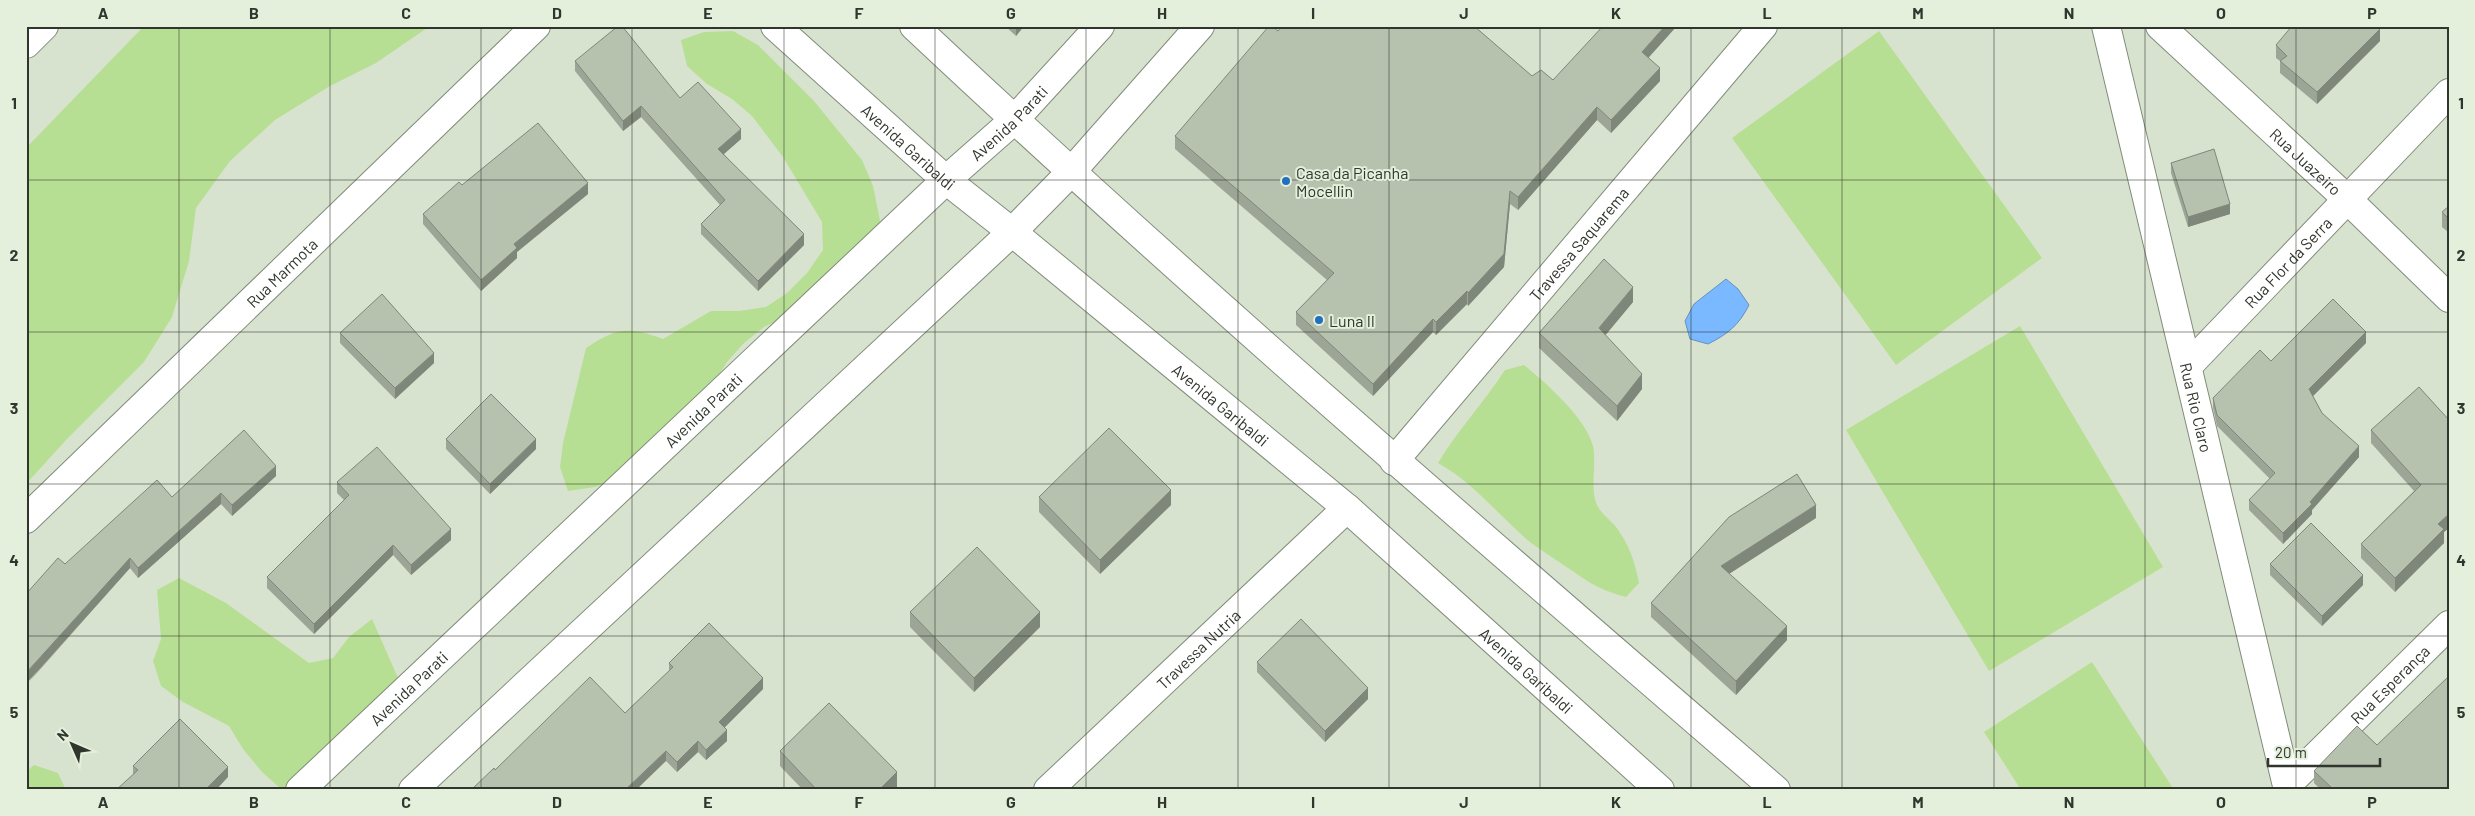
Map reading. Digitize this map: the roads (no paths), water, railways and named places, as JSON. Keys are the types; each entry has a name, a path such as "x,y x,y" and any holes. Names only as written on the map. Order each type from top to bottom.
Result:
{"street":[{"path":"26,44 44,26"},
{"name":"Rua Marmota","path":"26,520 536,26"},
{"name":"Avenida Garibaldi","path":"776,26 946,180 1348,508 1648,786"},
{"path":"914,26 1071,172 1394,461 1776,790"},
{"name":"Avenida Parati","path":"300,790 946,180 1014,120 1100,26"},
{"path":"413,790 1012,232 1071,172 1200,26"},
{"name":"Travessa Saquarema","path":"1394,461 1763,26"},
{"name":"Rua Rio Claro","path":"2106,26 2287,788"},
{"name":"Rua Juazeiro","path":"2160,26 2346,198 2449,298"},
{"name":"Rua Flor da Serra","path":"2188,366 2346,198 2449,93"},
{"name":"Travessa Nutria","path":"1048,790 1348,508"},
{"name":"Rua Esperança","path":"2287,788 2449,625"}],"water":[{"path":"1726,279 1738,289 1749,305 1745,312 1732,328 1708,344 1690,339 1685,321 1694,304"}],"place":[{"name":"Casa da Picanha Mocellin","path":"1286,181"},
{"name":"Luna II","path":"1319,320"}]}
